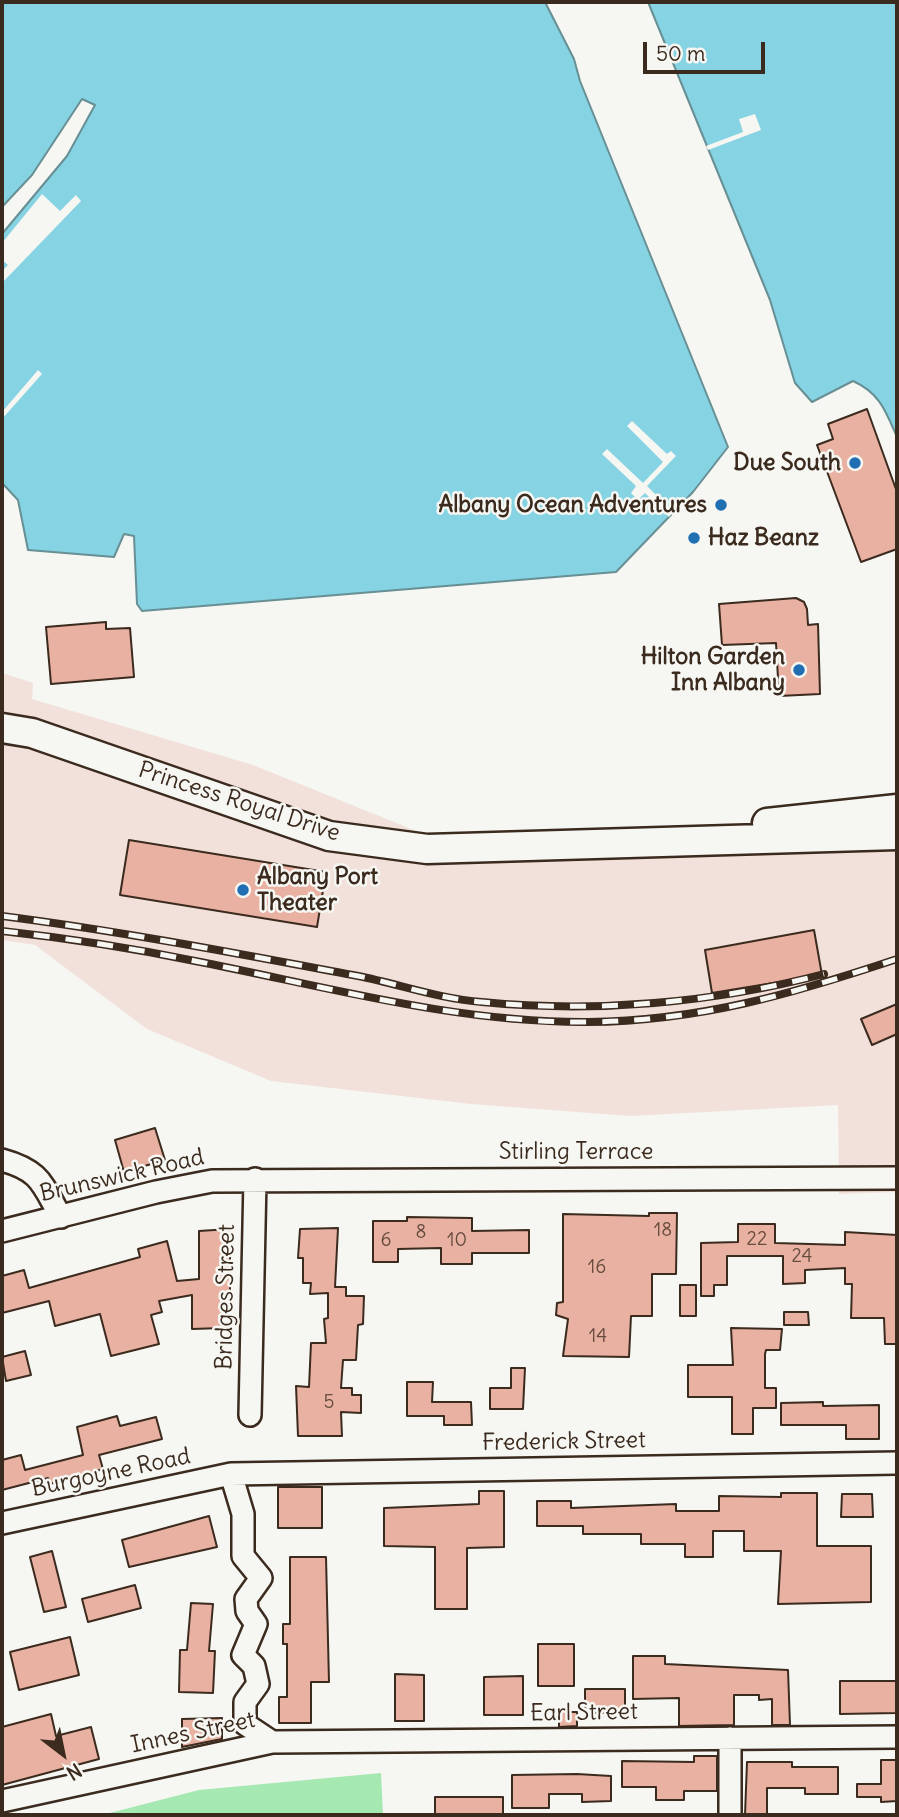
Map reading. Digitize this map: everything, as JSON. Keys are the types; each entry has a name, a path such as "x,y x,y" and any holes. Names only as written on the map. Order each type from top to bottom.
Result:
{"main road":[{"name":"Princess Royal Drive","path":"2,728 32,733 329,836 427,849 897,835"},
{"name":"Princess Royal Drive","path":"524,848 897,809"}],"street":[{"path":"2,1160 17,1164 44,1182 61,1217"},
{"name":"Stirling Terrace","path":"255,1179 897,1178"},
{"name":"Brunswick Road","path":"2,1231 156,1192 212,1181 255,1179"},
{"name":"Bridges Street","path":"250,1415 255,1179"},
{"name":"Frederick Street","path":"231,1474 897,1463"},
{"path":"231,1474 243,1514 243,1556 261,1578 246,1599 247,1611 256,1624 243,1655 254,1666 258,1684 245,1702 245,1724 272,1742"},
{"name":"Burgoyne Road","path":"2,1524 231,1474"},
{"name":"Earl Street","path":"272,1742 897,1737"},
{"path":"730,1738 730,1815"},
{"name":"Innes Street","path":"2,1801 272,1742"}],"shaded area":[{"path":"2,673 33,683 32,699 253,765 436,839 897,835 897,1192 839,1194 838,1105 630,1116 471,1104 271,1081 147,1029 35,945 2,940"}],"green space":[{"path":"381,1773 383,1815 102,1815 199,1790"}],"water":[{"path":"2,2 545,2 574,59 580,81 728,447 693,492 616,572 142,611 137,604 134,536 124,534 114,557 28,550 18,500 2,483 2,234 67,156 95,105 82,99 32,175 2,207"},
{"path":"648,2 897,2 897,437 876,397 853,381 812,402 795,383 770,300"}],"pier":[{"path":"755,114 761,130 708,150 706,146 743,132 739,119"},
{"path":"42,194 60,211 76,195 81,201 2,283 2,271 8,265 2,260 2,243"},
{"path":"38,370 42,374 2,419 2,412"},
{"path":"632,421 667,454 671,451 676,456 647,486 673,512 669,517 645,493 638,500 631,493 636,486 602,454 607,449 643,483 663,462 627,426"}],"building":[{"path":"867,409 897,492 897,549 861,562 817,445 833,439 828,424"},
{"name":"Hilton Garden Inn Albany","path":"796,598 804,602 808,625 818,624 820,694 779,696 776,643 722,645 719,604"},
{"path":"106,622 106,629 130,628 134,677 51,684 46,627"},
{"path":"129,840 326,872 317,927 120,895"},
{"path":"814,930 822,975 712,993 705,950"},
{"path":"897,1004 897,1034 872,1045 861,1019"},
{"path":"155,1128 165,1160 124,1172 115,1140"},
{"path":"649,1213 677,1213 676,1274 652,1274 652,1316 631,1316 629,1357 563,1356 568,1319 556,1315 557,1303 563,1302 563,1214 649,1216"},
{"path":"407,1217 472,1218 472,1231 529,1230 529,1253 472,1253 472,1264 441,1264 441,1248 398,1249 398,1262 373,1262 373,1221 407,1221"},
{"path":"738,1224 775,1224 775,1243 845,1245 845,1232 897,1235 897,1344 885,1344 884,1318 851,1318 852,1284 845,1284 845,1268 805,1270 805,1283 783,1284 783,1256 727,1256 727,1285 714,1285 714,1296 701,1296 701,1243 738,1242"},
{"path":"338,1228 335,1287 346,1287 346,1296 364,1296 363,1324 358,1325 356,1360 343,1360 341,1388 352,1388 352,1395 361,1395 361,1413 341,1412 342,1436 298,1436 296,1386 309,1387 311,1343 326,1343 324,1319 328,1318 328,1293 310,1294 311,1283 303,1283 303,1258 298,1258 300,1229"},
{"path":"230,1229 230,1298 223,1299 222,1328 192,1329 192,1295 159,1301 162,1312 151,1315 159,1344 111,1356 100,1314 55,1326 49,1301 2,1313 2,1276 24,1270 29,1288 140,1257 138,1249 167,1241 177,1281 199,1279 199,1231"},
{"path":"680,1285 696,1285 696,1316 680,1316"},
{"path":"784,1312 808,1312 809,1325 784,1325"},
{"path":"731,1328 782,1329 780,1350 766,1350 765,1354 765,1388 776,1388 776,1408 753,1408 753,1434 732,1434 732,1397 688,1397 688,1365 733,1365"},
{"path":"25,1351 31,1375 6,1381 2,1357"},
{"path":"511,1368 525,1368 523,1409 490,1409 490,1388 511,1388"},
{"path":"407,1382 433,1382 432,1402 471,1402 472,1425 444,1425 444,1416 407,1416"},
{"path":"823,1402 823,1406 879,1405 879,1439 846,1439 846,1425 781,1425 781,1403"},
{"path":"117,1416 120,1426 156,1417 162,1439 99,1455 103,1469 50,1484 48,1478 2,1490 2,1460 21,1455 25,1470 83,1455 77,1427"},
{"path":"278,1487 322,1487 322,1528 278,1528"},
{"path":"479,1491 504,1491 504,1547 467,1548 467,1609 435,1609 435,1547 384,1546 384,1508 479,1504"},
{"path":"781,1493 817,1493 817,1546 871,1546 871,1602 778,1604 781,1551 744,1551 744,1531 713,1531 713,1557 685,1557 685,1544 641,1544 641,1534 583,1534 583,1526 537,1526 537,1501 571,1501 571,1508 676,1504 676,1511 719,1511 719,1496 781,1497"},
{"path":"842,1494 872,1494 873,1517 841,1517"},
{"path":"209,1516 217,1547 129,1567 122,1540"},
{"path":"52,1551 66,1607 44,1612 30,1557"},
{"path":"290,1557 326,1557 329,1682 311,1682 311,1723 279,1723 279,1697 287,1697 287,1644 283,1644 283,1624 290,1624"},
{"path":"135,1585 141,1608 88,1622 82,1599"},
{"path":"191,1603 213,1604 209,1651 215,1651 213,1693 179,1692 180,1650 187,1650"},
{"path":"70,1637 79,1675 19,1690 10,1652"},
{"path":"538,1644 574,1644 574,1686 538,1686"},
{"path":"633,1656 665,1656 665,1664 788,1670 790,1725 772,1725 772,1699 759,1700 759,1695 734,1695 734,1725 679,1726 679,1698 633,1699"},
{"path":"395,1674 424,1675 424,1721 395,1721"},
{"path":"523,1676 523,1715 484,1715 484,1677"},
{"path":"840,1681 897,1681 897,1713 840,1714"},
{"path":"585,1689 625,1689 625,1713 585,1713"},
{"path":"559,1712 577,1712 577,1726 559,1727"},
{"path":"51,1714 56,1736 91,1727 99,1759 2,1785 2,1727"},
{"path":"222,1718 222,1739 182,1747 182,1719"},
{"path":"694,1756 717,1756 717,1791 684,1791 684,1800 656,1800 656,1787 622,1787 622,1761 694,1762"},
{"path":"881,1760 897,1760 897,1801 881,1802 881,1797 857,1797 857,1784 881,1784"},
{"path":"747,1762 792,1762 792,1767 838,1767 838,1794 805,1794 805,1788 767,1788 767,1815 745,1815"},
{"path":"512,1775 611,1776 611,1801 582,1802 582,1794 549,1794 549,1808 512,1808"},
{"path":"435,1797 503,1797 503,1815 435,1815"}],"railway":[{"path":"2,916 225,951 358,976 451,998 482,1002 568,1006 654,1003 740,992 824,974"},
{"path":"2,931 147,952 439,1010 538,1021 629,1020 707,1011 783,994 897,959"}],"place":[{"name":"Due South","path":"855,463"},
{"name":"Albany Ocean Adventures","path":"721,505"},
{"name":"Haz Beanz","path":"694,538"},
{"name":"Hilton Garden Inn Albany","path":"799,670"},
{"name":"Albany Port Theater","path":"243,890"}]}
